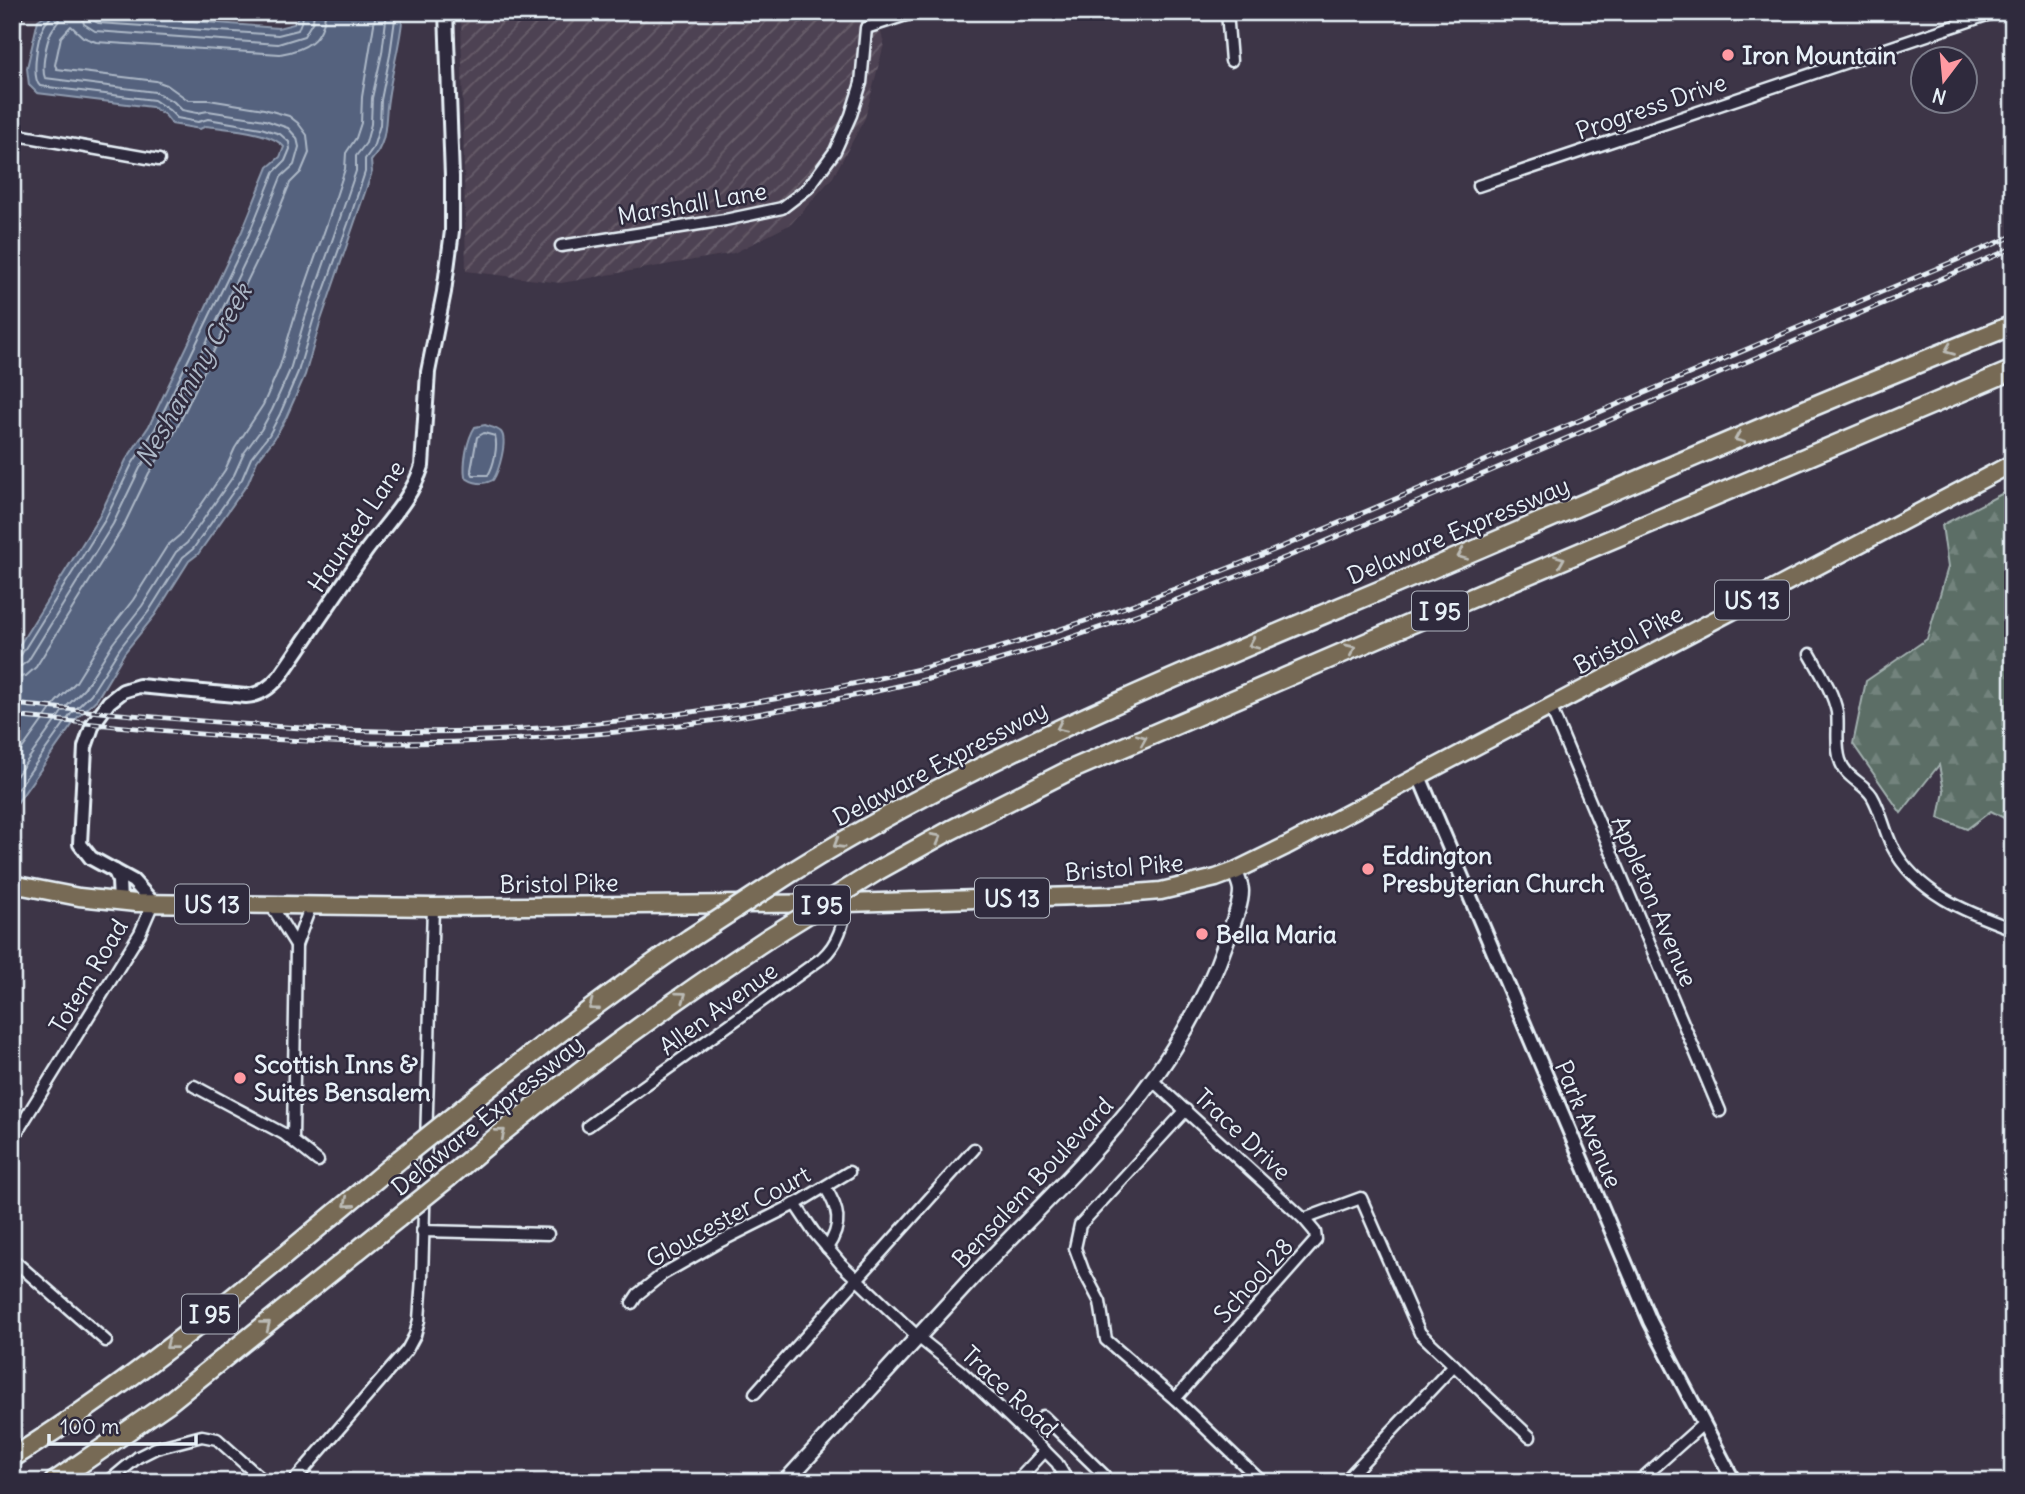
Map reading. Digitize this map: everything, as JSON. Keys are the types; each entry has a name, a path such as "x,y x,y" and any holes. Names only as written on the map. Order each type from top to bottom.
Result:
{"highway":[{"name":"Delaware Expressway","path":"12,1458 151,1361 576,1019 689,939 878,820 968,772 1110,705 1830,399 2013,325"},
{"name":"Delaware Expressway","path":"54,1482 168,1403 589,1063 704,980 877,871 1068,771 1408,624 2013,370"}],"main road":[{"name":"Bristol Pike","path":"12,884 120,902 433,907 847,903 1139,893 1190,886 1234,872 2013,463"},
{"name":"Bensalem Boulevard","path":"785,1482 1112,1133 1153,1081 1185,1031 1219,962 1241,894 1234,872"}],"street":[{"path":"12,25 18,12"},
{"name":"Haunted Lane","path":"153,903 133,881 86,854 79,839 85,747 93,723 103,709 124,691 139,686 246,696 259,694 270,687 418,478 424,459 428,372 446,279 452,231 446,12"},
{"name":"Marshall Lane","path":"561,246 782,208 808,188 835,151 861,83 866,28 915,12"},
{"path":"1227,12 1231,61"},
{"name":"Progress Drive","path":"1478,186 1996,12"},
{"path":"12,134 159,160"},
{"path":"1810,654 1834,703 1843,768 1873,798 1888,838 1903,864 1924,885 1950,903 2013,929"},
{"name":"Appleton Avenue","path":"1550,706 1720,1111"},
{"name":"Park Avenue","path":"1419,776 1650,1321 1734,1482"},
{"path":"115,871 119,881 120,902"},
{"name":"Totem Road","path":"12,1140 15,1127 141,933 153,903"},
{"name":"Allen Avenue","path":"588,1126 822,958 836,943 847,903"},
{"path":"271,905 296,945"},
{"path":"293,1140 296,945 311,905"},
{"path":"293,1482 399,1360 415,1335 421,1303 433,907"},
{"name":"Trace Drive","path":"1153,1081 1304,1219"},
{"path":"194,1086 293,1140 318,1161"},
{"path":"1186,1110 1080,1225 1075,1248 1100,1303 1106,1340 1175,1399 1262,1482"},
{"path":"755,1393 974,1149"},
{"name":"Gloucester Court","path":"632,1303 638,1294 663,1274 849,1172"},
{"path":"825,1187 837,1205 838,1214 834,1234 827,1248"},
{"name":"School 28","path":"1175,1399 1316,1240 1315,1232 1304,1219 1362,1198 1420,1333 1530,1437"},
{"name":"Trace Road","path":"795,1204 827,1248 858,1280 918,1337 963,1373 1045,1451 1057,1463 1068,1482"},
{"path":"422,1231 548,1234"},
{"path":"12,1259 106,1341"},
{"path":"1343,1482 1454,1365"},
{"path":"1043,1416 1104,1475 1098,1482"},
{"path":"1638,1482 1703,1424"},
{"path":"108,1482 138,1457 156,1448 202,1436 217,1439 265,1482"},
{"path":"1016,1482 1045,1451"}],"shaded area":[{"path":"461,12 876,12 884,44 865,118 833,177 791,224 734,253 561,283 466,271"}],"green space":[{"path":"2013,488 2013,823 1991,811 1967,829 1939,818 1944,791 1939,765 1901,813 1853,744 1866,681 1927,639 1948,567 1942,525"}],"water":[{"name":"Neshaminy Creek","path":"300,12 403,12 381,146 371,161 372,172 305,375 286,418 257,461 248,483 198,554 189,561 155,615 125,652 97,699 77,718 12,810 12,657 99,517 126,460 149,426 242,231 268,167 280,157 284,147 269,137 248,132 172,124 165,115 152,107 37,93 29,85 27,68 38,20 47,14 167,19 278,28 294,24"},
{"path":"485,425 501,432 504,442 493,480 479,483 465,477 465,458 475,427"}],"railway":[{"path":"12,704 295,728 437,732 507,730 701,711 822,690 943,663 1061,629 1232,567 2013,236"},
{"path":"12,716 283,740 451,742 607,733 684,724 761,713 914,683 1072,637 1317,545 2013,248"}],"place":[{"name":"Iron Mountain","path":"1728,55"},
{"name":"Eddington Presbyterian Church","path":"1368,869"},
{"name":"Bella Maria","path":"1202,934"},
{"name":"Scottish Inns & Suites Bensalem","path":"240,1078"}]}
